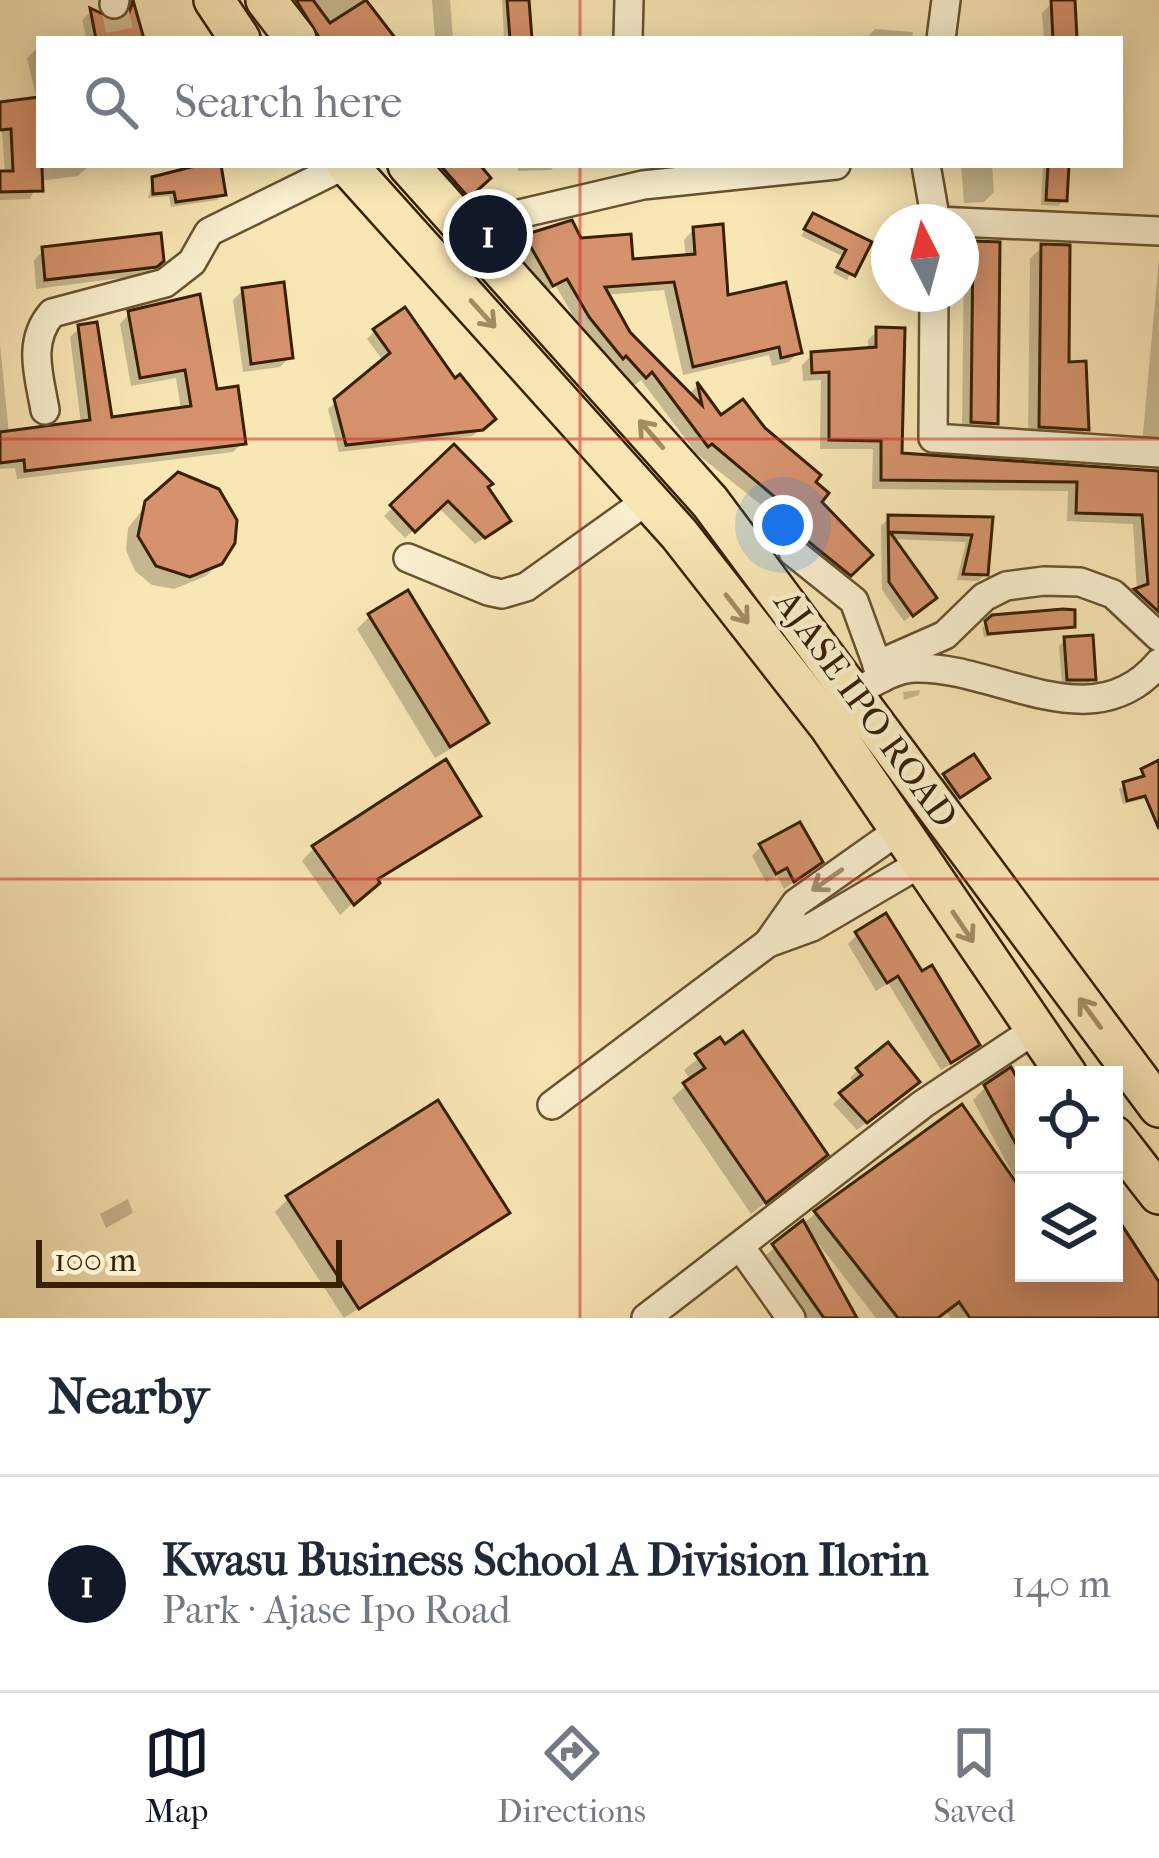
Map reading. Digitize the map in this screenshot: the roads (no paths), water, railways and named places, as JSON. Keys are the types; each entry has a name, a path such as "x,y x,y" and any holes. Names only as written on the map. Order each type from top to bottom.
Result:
{"highway":[{"path":"214,0 238,36"},
{"path":"266,0 294,36"},
{"name":"AJASE IPO ROAD","path":"349,168 653,503 830,727 1060,1066"},
{"name":"AJASE IPO ROAD","path":"412,168 872,678 1159,1107"},
{"path":"653,503 690,479"},
{"path":"1123,1148 1159,1195"}],"street":[{"path":"628,36 629,0"},
{"path":"940,36 946,0"},
{"path":"45,410 35,345 40,327 52,313 165,284 192,262 209,232 340,168"},
{"path":"464,227 642,175 778,168"},
{"path":"927,168 933,204"},
{"path":"979,223 1159,231"},
{"path":"934,312 933,438 1159,453"},
{"path":"408,558 502,594 526,587 653,503"},
{"path":"793,552 854,601 872,678"},
{"path":"872,678 945,634 984,597 1006,586 1080,582 1113,594 1159,637"},
{"path":"872,678 912,668 934,670 1065,701 1093,700 1122,691 1159,663"},
{"path":"768,943 796,903 898,830"},
{"path":"552,1105 768,943 812,926 921,863"},
{"path":"646,1318 742,1249 923,1104 1033,1030"},
{"path":"742,1249 790,1318"}],"tunnel":[{"path":"114,4 120,36"}],"place":[{"name":"Kwasu Business School A Division Ilorin","path":"488,234"}]}
